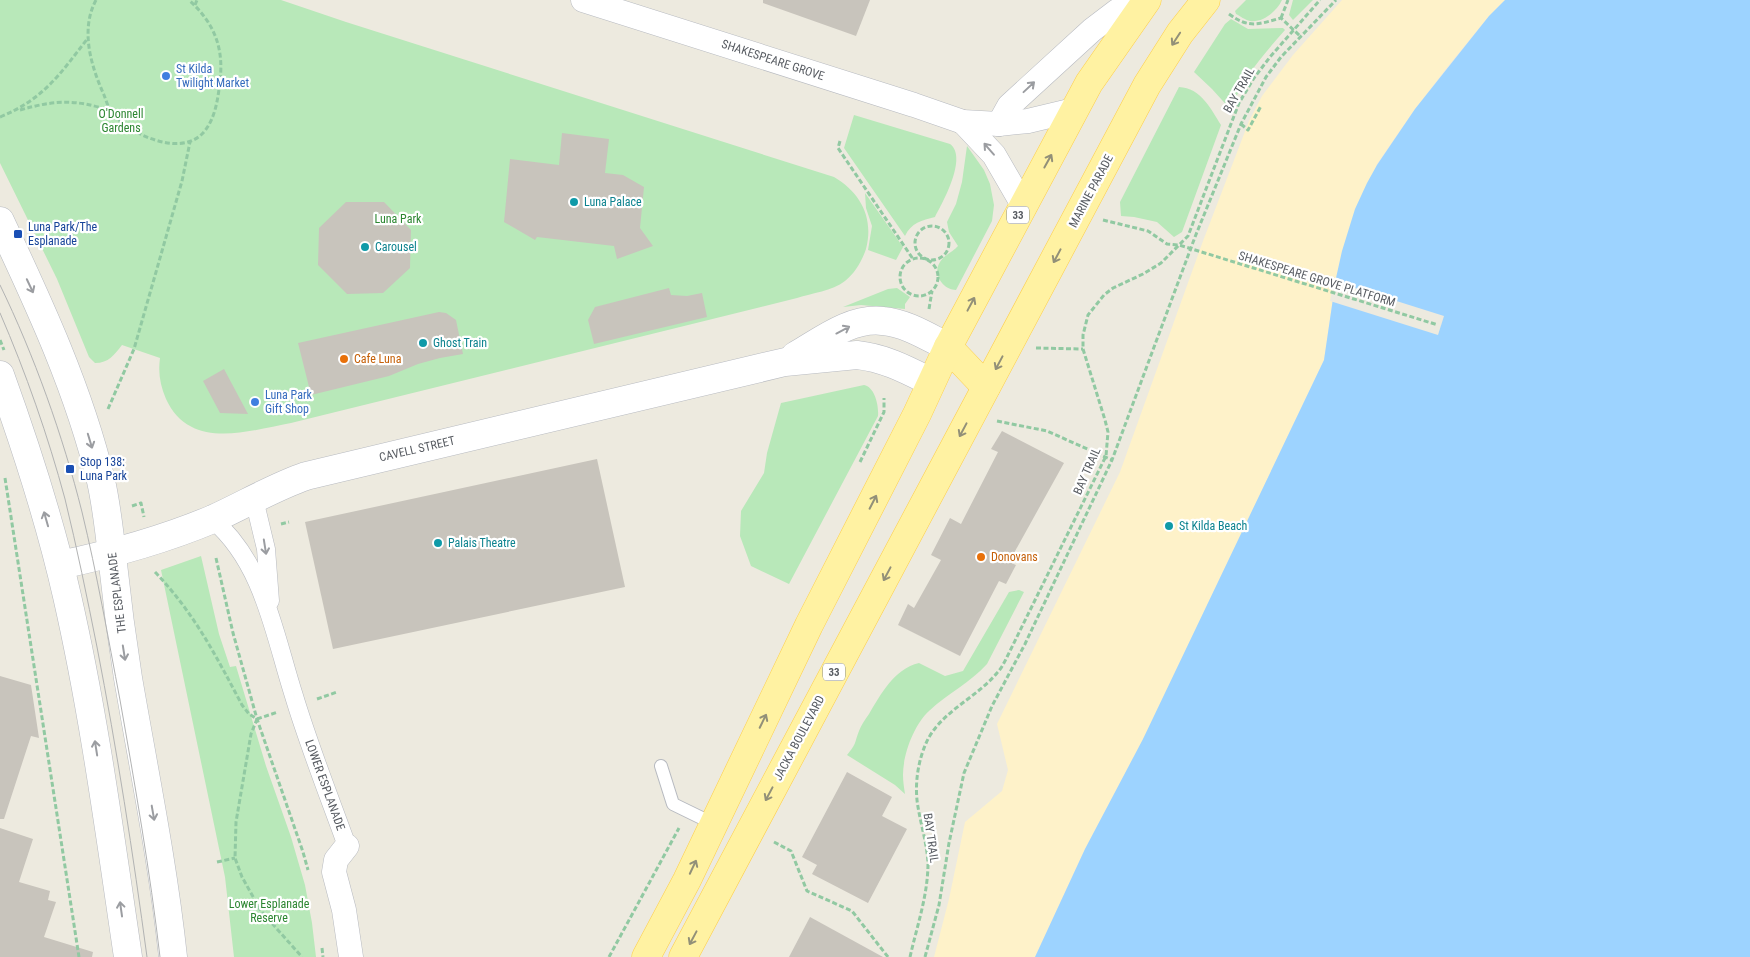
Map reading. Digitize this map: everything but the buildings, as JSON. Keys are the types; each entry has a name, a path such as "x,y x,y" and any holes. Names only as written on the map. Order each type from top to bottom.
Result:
{"main road":[{"name":"33","path":"646,957 687,880 806,632 855,538 948,347 1089,82 1147,0"},
{"name":"MARINE PARADE","path":"986,387 1152,78 1180,33 1206,0"},
{"path":"948,347 986,387"},
{"path":"931,382 986,387"},
{"name":"JACKA BOULEVARD","path":"682,957 986,387"}],"street":[{"name":"SHAKESPEARE GROVE","path":"583,0 963,122 999,124 1028,122 1074,110"},
{"path":"999,124 1009,106 1092,30 1117,11 1142,0"},
{"name":"SHAKESPEARE GROVE","path":"963,122 994,155 1024,205"},
{"name":"THE ESPLANADE","path":"3,238 46,319 75,395 101,482 107,511 124,653 166,890 173,957"},
{"name":"CAVELL STREET","path":"785,362 851,325 873,321 896,324 948,347"},
{"name":"CAVELL STREET","path":"60,566 157,540 212,519 288,482 333,468 785,362 857,355 868,356 888,361 931,382"},
{"path":"0,375 17,422 60,566 86,688 128,957"},
{"name":"LOWER ESPLANADE","path":"254,499 266,549 270,612"},
{"name":"LOWER ESPLANADE","path":"212,519 224,529 241,552 270,612 293,695 347,846 336,860 334,872 344,910 351,957"}],"lane":[{"path":"662,766 673,804 714,824"}],"path":[{"path":"96,0 92,8 88,37 90,55 98,82 110,111 121,122 139,134 158,141 171,143 190,142 203,133 211,121 218,97 221,68 217,40 208,20 189,0"},
{"path":"195,5 197,0"},
{"path":"1281,18 1288,0"},
{"name":"BAY TRAIL","path":"910,957 926,892 928,863 925,838 917,804 917,778 921,756 928,739 938,724 954,708 996,674 1007,657 1106,456 1108,432 1083,348 1082,335 1085,324 1096,304 1113,288 1143,274 1161,262 1188,236 1239,103 1254,78 1293,29 1320,0"},
{"path":"925,957 939,904 949,843 964,773 992,706 1025,644 1112,460 1191,249 1241,124 1266,78 1300,36 1336,0"},
{"path":"1229,14 1241,22 1250,24 1259,24 1281,18"},
{"path":"1281,18 1300,36"},
{"path":"0,117 37,97 51,85 88,37"},
{"path":"14,111 55,102 89,104 110,111"},
{"path":"1241,124 1248,130 1261,106"},
{"path":"840,141 838,148 913,259"},
{"path":"107,410 134,349 182,180 190,142"},
{"name":"SHAKESPEARE GROVE PLATFORM","path":"1080,213 1148,231 1167,244 1179,245 1438,325"},
{"path":"913,259 904,265 900,275 902,286 910,294 922,296 932,291 936,286 938,274 936,268 925,259 916,250 916,236 924,228 934,226 939,227 947,234 948,250 940,258 935,260 925,259 913,259"},
{"path":"928,314 932,291"},
{"path":"1030,348 1083,348"},
{"path":"884,398 884,412"},
{"path":"993,428 997,421 1047,431 1112,460"},
{"path":"4,469 80,957"},
{"path":"212,552 217,560 232,633 257,719 303,852 309,876"},
{"path":"155,572 170,588 199,626 242,706 257,719"},
{"path":"1040,590 1048,594"},
{"path":"257,719 251,734 236,822 235,858 242,877 261,911 302,957"},
{"path":"774,842 791,851 807,891 852,911 888,957"},
{"path":"217,862 235,858"},
{"path":"322,942 323,957"}],"green space":[{"name":"Luna Park","path":"0,0 281,0 834,177 852,191 863,207 868,227 866,249 858,266 845,281 834,287 797,298 291,423 239,433 221,434 205,432 190,426 176,415 166,399 160,379 160,358 122,345 111,358 104,362 95,363 89,357 57,279 0,163"},
{"path":"1246,0 1282,0 1269,15 1255,21 1236,14 1235,11"},
{"path":"1293,0 1313,0 1293,20 1289,15"},
{"path":"1231,19 1248,29 1283,28 1285,30 1247,77 1231,110 1194,72 1225,24"},
{"path":"1179,87 1187,88 1199,95 1209,106 1221,125 1182,232 1174,237 1157,222 1121,216 1120,202"},
{"path":"854,115 950,144 955,150 955,169 952,180 935,217 914,225 905,236 844,148"},
{"path":"967,146 984,170 990,184 994,205 992,221 956,290 943,284 937,271 942,260 958,246 949,232 947,222 956,204 962,182"},
{"path":"865,193 903,247 896,260 868,250 872,226 866,208"},
{"path":"897,288 910,297 905,304 905,309 861,305 843,307 888,289"},
{"path":"864,385 868,386 874,393 878,407 878,416 789,584 751,566 740,536 741,511 764,473 767,453 781,403"},
{"name":"Lower Esplanade Reserve","path":"201,556 219,634 230,667 236,666 305,885 316,957 234,957 225,877 161,570"},
{"path":"1019,590 1024,592 987,664 929,711 914,732 905,758 903,780 905,794 895,785 847,755 854,746 863,722 895,676 910,666 919,663 945,676 963,671 1009,592"}],"sand":[{"name":"St Kilda Beach","path":"1342,0 1505,0 1489,16 1449,65 1415,109 1377,164 1336,278 1324,360 1143,740 1085,849 1035,957 934,957 949,899 965,822 1002,791 1008,770 997,724 1120,472 1203,241 1249,121 1262,96 1293,55"}],"water":[{"path":"1505,0 1750,0 1750,957 1035,957 1085,849 1143,739 1324,360 1336,278 1342,251 1355,209 1367,183 1415,109 1489,16"}],"pier":[{"path":"1333,281 1444,316 1438,335 1330,301"}],"tram line":[{"path":"0,285 47,396 82,512 93,559 126,732 147,860 160,957"},
{"path":"0,313 44,428 74,536 111,724 147,957"}],"place":[{"name":"St Kilda Twilight Market","path":"166,76"},
{"name":"Luna Palace","path":"574,202"},
{"name":"Luna Park/The Esplanade","path":"18,234"},
{"name":"Carousel","path":"365,247"},
{"name":"Ghost Train","path":"423,343"},
{"name":"Cafe Luna","path":"344,359"},
{"name":"Luna Park Gift Shop","path":"255,402"},
{"name":"Stop 138: Luna Park","path":"70,469"},
{"name":"St Kilda Beach","path":"1169,526"},
{"name":"Palais Theatre","path":"438,543"},
{"name":"Donovans","path":"981,557"}],"park label":[{"name":"O'Donnell Gardens","path":"121,121"}]}
